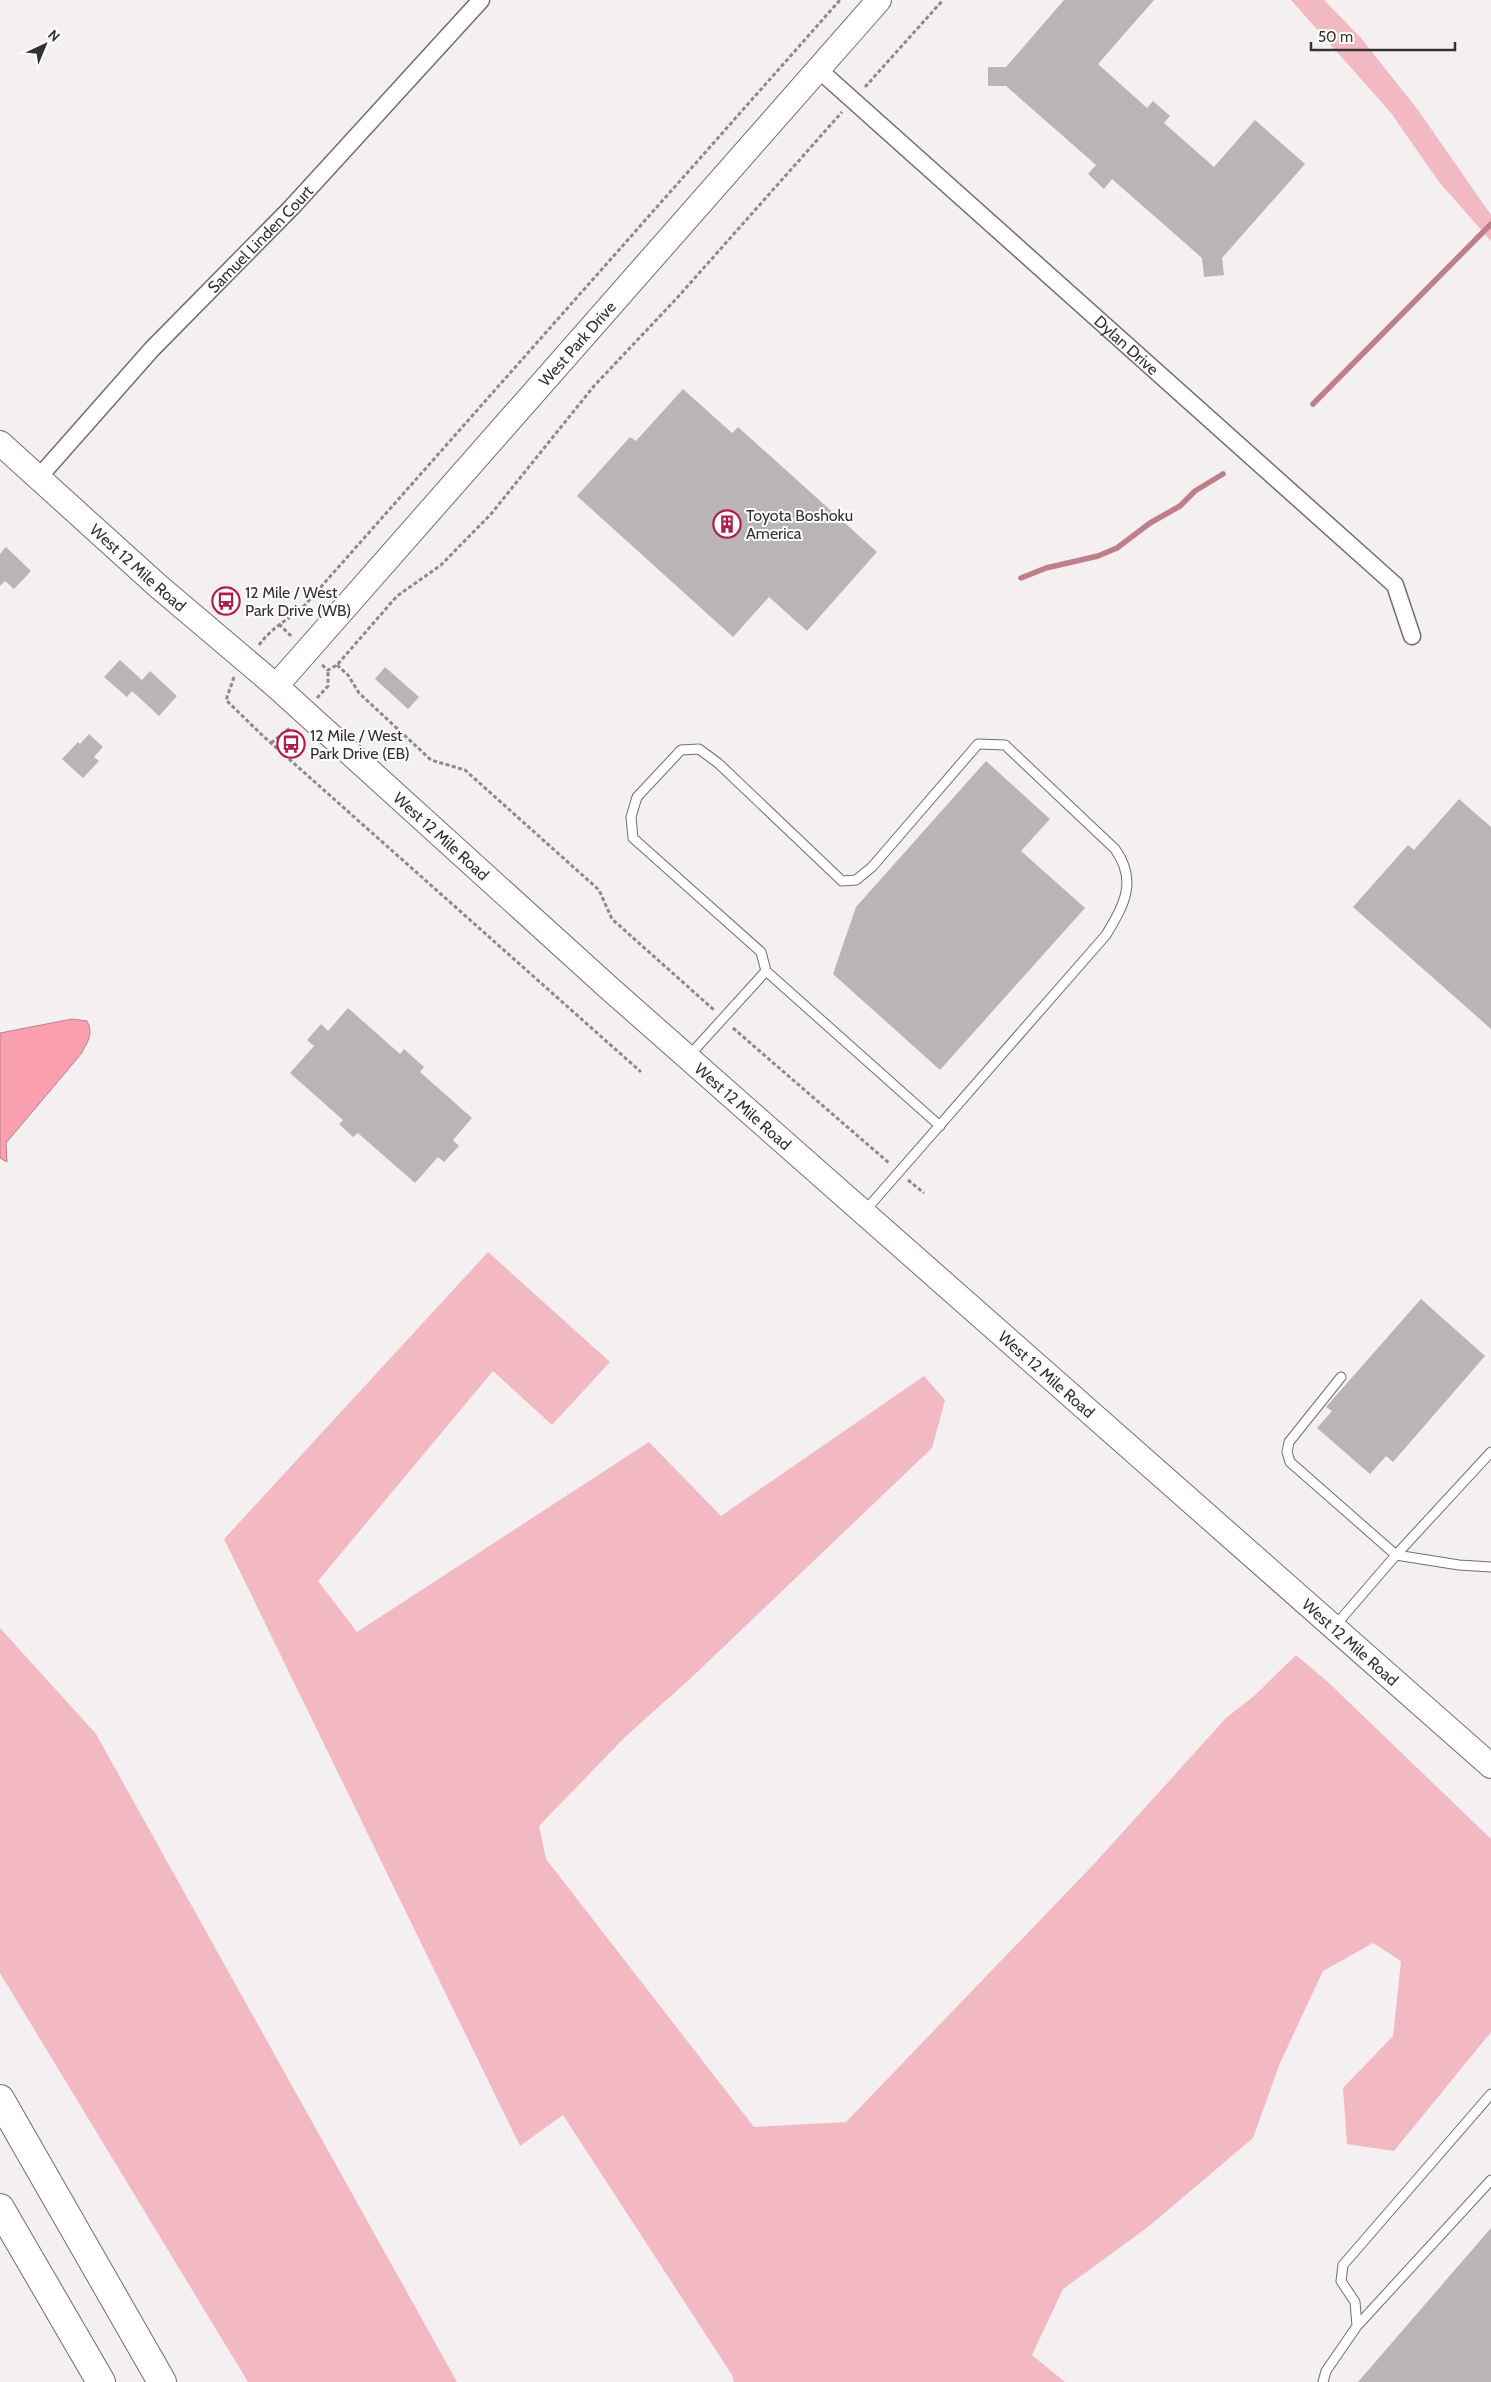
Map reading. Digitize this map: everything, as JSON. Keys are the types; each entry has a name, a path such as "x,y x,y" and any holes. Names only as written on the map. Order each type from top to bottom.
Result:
{"highway":[{"path":"0,2099 162,2382"},
{"path":"0,2208 101,2382"}],"main road":[{"name":"West Park Drive","path":"276,686 878,0"},
{"name":"West 12 Mile Road","path":"0,442 164,592 276,686 688,1057 1491,1766"}],"street":[{"name":"Samuel Linden Court","path":"40,477 152,349 292,207 481,0"},
{"name":"Dylan Drive","path":"818,69 1395,585 1412,636"}],"lane":[{"path":"864,1213 899,1172 940,1126 1106,935 1120,912 1128,885 1125,863 1115,849 1005,745 978,744 872,867 856,880 842,881 718,763 699,749 681,750 637,797 631,817 633,838 761,952 766,971 940,1126"},
{"path":"688,1057 766,971"},
{"path":"1341,1377 1289,1442 1287,1452 1290,1462 1396,1555 1458,1565 1491,1567"},
{"path":"1333,1627 1491,1452"},
{"path":"1358,2326 1355,2302 1341,2281 1343,2266 1491,2094"},
{"path":"1323,2382 1326,2371 1358,2326 1491,2180"}],"path":[{"path":"268,632 288,620 304,606 840,0"},
{"path":"279,624 328,670 337,665 397,596 441,565 491,514 594,386 677,298 943,0"},
{"path":"337,665 348,675 359,693 431,760 465,770 599,890 612,918 723,1018 924,1193"},
{"path":"232,680 226,700 271,743 641,1072"},
{"path":"271,743 285,733"}],"shaded area":[{"path":"1291,0 1324,0 1361,38 1418,110 1491,215 1491,241 1439,182 1391,113"},
{"path":"72,1019 87,1021 90,1034 87,1042 81,1054 6,1143 7,1162 0,1158 0,1033"},
{"path":"488,1252 610,1362 552,1425 493,1371 318,1581 357,1632 649,1442 721,1516 924,1376 945,1400 932,1448 691,1678 625,1737 539,1826 546,1859 754,2127 846,2122 1094,1864 1226,1718 1254,1696 1296,1655 1329,1683 1491,1839 1491,2032 1394,2151 1347,2144 1343,2088 1393,2036 1401,1961 1373,1943 1323,1971 1280,2063 1253,2138 1148,2227 1063,2289 1032,2355 1065,2382 734,2382 732,2375 563,2115 520,2146 224,1539"},
{"path":"0,1628 96,1734 457,2382 248,2382 0,1973"}],"building":[{"path":"1064,0 1154,0 1098,64 1147,108 1153,101 1170,116 1164,123 1214,167 1255,120 1305,164 1222,258 1224,275 1204,277 1202,258 1112,179 1104,189 1088,174 1096,165 1006,86 988,86 988,67 1006,67"},
{"name":"Toyota Boshoku America","path":"683,389 732,433 738,427 877,552 807,631 769,597 733,637 577,496 630,437 636,441"},
{"path":"6,547 31,571 14,589 5,581 0,586 0,554"},
{"path":"120,660 142,680 150,671 177,696 159,716 132,691 127,697 104,677"},
{"path":"385,667 419,697 408,709 375,679"},
{"path":"89,734 103,747 94,757 99,761 83,778 62,759 78,742 80,744"},
{"path":"986,761 1050,819 1021,851 1085,908 940,1070 833,974 856,907"},
{"path":"1459,799 1491,827 1491,1029 1353,907 1408,845 1414,850"},
{"path":"348,1008 400,1054 404,1049 424,1067 420,1072 472,1118 453,1140 459,1146 444,1162 438,1157 415,1183 358,1133 353,1137 339,1124 343,1120 290,1073 314,1046 307,1040 321,1024 328,1031"},
{"path":"1421,1299 1485,1356 1393,1462 1386,1456 1370,1474 1317,1428 1332,1411 1326,1407"},
{"path":"1491,2228 1491,2382 1358,2382"}],"waterway":[{"path":"1313,404 1491,224"},
{"path":"1021,578 1046,568 1098,556 1117,548 1150,523 1180,506 1195,491 1223,474"}],"place":[{"name":"Toyota Boshoku America","path":"727,524"},
{"name":"12 Mile / West Park Drive (WB)","path":"226,601"},
{"name":"12 Mile / West Park Drive (EB)","path":"291,744"}]}
